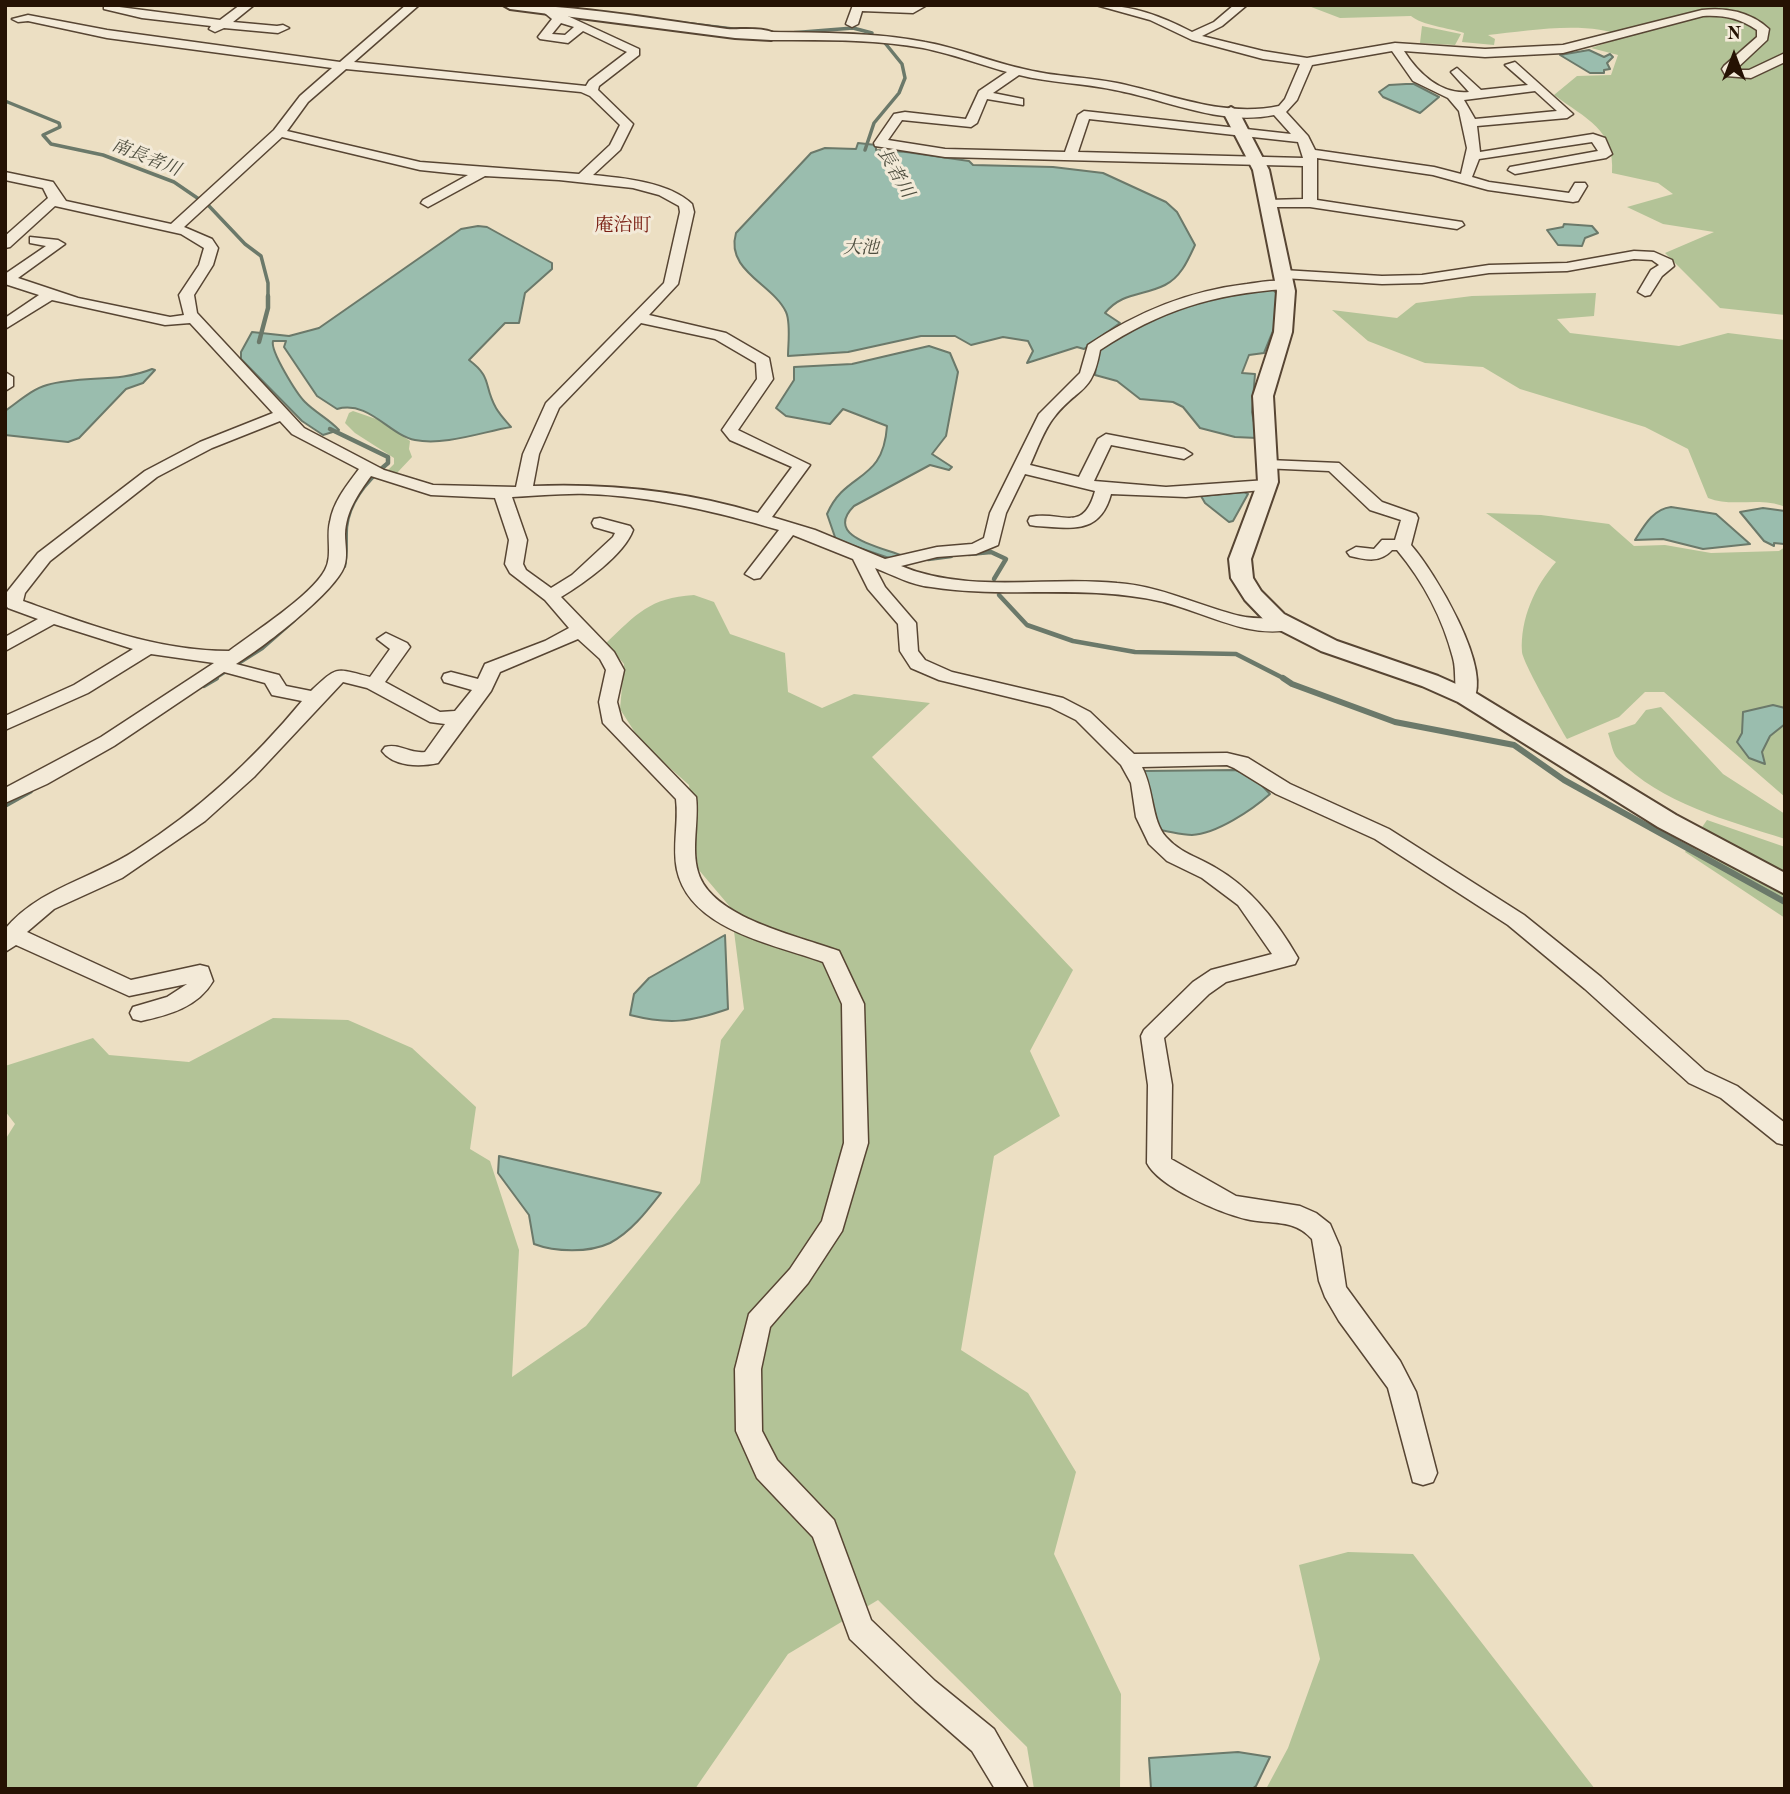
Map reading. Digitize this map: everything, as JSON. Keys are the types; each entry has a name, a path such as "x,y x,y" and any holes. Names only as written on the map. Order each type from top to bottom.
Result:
{"street":[{"path":"10,22 40,5"},
{"path":"174,228 279,132 304,99 413,5"},
{"path":"510,5 735,34 846,36 894,40 929,46 1017,71 1116,86 1165,100 1252,114 1278,111 1291,100 1307,62"},
{"path":"852,24 857,6 913,10 921,5"},
{"path":"1102,5 1154,17 1192,36 1263,55 1307,62 1395,47 1485,53 1563,49 1702,13 1720,11 1735,12 1763,29 1763,38 1728,69 1730,73 1751,74 1785,57"},
{"path":"1192,36 1218,24 1241,5"},
{"path":"108,7 220,25 278,30 283,28"},
{"path":"190,46 243,9"},
{"path":"214,10 243,9"},
{"path":"545,9 635,52 593,84 591,92"},
{"path":"10,22 28,18 107,34 343,66 583,89 591,92 627,124 615,146 581,179"},
{"path":"559,18 544,37 568,39 582,26"},
{"path":"783,35 852,24 881,30 894,40"},
{"path":"1395,47 1417,78 1455,97 1471,123 1474,155 1469,174 1464,179"},
{"path":"1471,123 1567,114 1511,65"},
{"path":"1017,71 983,94 970,138 945,153 880,143 898,117 905,116 970,138 1070,157 1257,160 1309,157 1434,171 1488,186 1573,198 1580,186"},
{"path":"1457,72 1478,94"},
{"path":"1455,97 1538,87"},
{"path":"983,94 1019,102"},
{"path":"1278,111 1303,139 1309,157 1310,203"},
{"path":"1231,112 1257,160 1269,204 1284,279 1286,316 1263,396 1268,475 1242,550 1242,578 1265,610 1287,625 1329,646 1430,681 1466,697 1667,821 1785,885"},
{"path":"1070,157 1084,115 1303,139"},
{"path":"279,132 421,166 581,179 656,190 676,197 685,204 687,212 671,284 552,406 531,454 524,491"},
{"path":"1474,155 1488,156 1593,138 1600,141 1606,153 1515,170"},
{"path":"428,203 483,172"},
{"path":"5,176 48,185 55,199 62,204 174,228 207,242 211,247 209,261 186,292 186,307 193,317 298,432 368,468 447,493 588,489 670,499 762,519 907,575 951,586 1120,587 1167,597 1240,622 1287,625"},
{"path":"5,244 55,199"},
{"path":"1269,204 1310,203 1457,225"},
{"path":"6,279 58,244 35,240"},
{"path":"883,565 937,552 976,549 992,541 998,513 1047,414 1077,388 1088,374 1093,348 1130,323 1163,308 1284,279 1422,279 1489,269 1567,267 1634,255 1654,256 1665,260 1667,266 1656,273 1645,292"},
{"path":"6,279 51,294 166,323 180,323 193,317"},
{"path":"5,325 51,294"},
{"path":"639,318 717,333 764,360 765,379 730,430 736,437 802,464 762,519"},
{"path":"5,377 5,386"},
{"path":"281,415 206,445 151,474 44,557 16,592 10,604 149,647 228,661 272,680 279,691 315,698"},
{"path":"1085,482 1106,439 1184,454"},
{"path":"1022,469 1051,472 1104,488 1179,493 1268,475 1332,466 1376,506 1409,518 1402,546"},
{"path":"5,796 95,749 228,661 307,599 332,574 339,556 337,528 344,504 368,468"},
{"path":"1036,521 1080,523 1098,510 1104,488"},
{"path":"502,493 518,540 514,564 519,573 551,596 607,656 615,670 608,702 612,723 686,797 688,875 701,895 718,912 758,933 831,957 853,1004 856,1143 833,1224 799,1276 758,1322 748,1369 749,1430 767,1469 824,1529 860,1629 983,1740 1013,1789"},
{"path":"551,596 578,579 621,539 624,530 600,523"},
{"path":"754,574 789,528"},
{"path":"1356,552 1378,555 1388,544 1402,546 1415,559 1452,626 1468,683 1466,697"},
{"path":"860,555 877,589 907,623 909,650 918,664 946,676 1033,695 1071,708 1083,716 1129,761 1141,783 1146,817 1156,839 1174,856 1209,873 1245,900 1287,958 1219,976 1201,988 1152,1036 1160,1085 1159,1163 1170,1173 1247,1210 1296,1215 1315,1225 1327,1240 1334,1288 1349,1314 1398,1380 1413,1421 1423,1473"},
{"path":"5,645 54,617"},
{"path":"392,751 415,760 431,758 484,687 492,668 570,638 579,629"},
{"path":"374,684 401,647 386,639"},
{"path":"5,724 81,689 149,647"},
{"path":"141,1013 167,1007 196,991 202,981 200,974 129,988 9,939 36,909 114,874 181,830 217,802 276,747 315,698 339,675 374,684 438,718 461,717"},
{"path":"451,678 484,687"},
{"path":"1129,761 1227,759 1241,763 1283,789 1382,834 1516,920 1593,983 1682,1065 1697,1077 1729,1092 1785,1136"}],"shaded area":[{"path":"1306,5 1785,5 1785,315 1720,308 1665,253 1714,232 1663,224 1627,207 1673,194 1658,183 1612,173 1612,158 1603,135 1587,119 1554,95 1577,76 1611,75 1618,55 1591,48 1625,37 1593,29 1557,28 1488,35 1495,39 1494,45 1462,42 1464,33 1428,24 1411,16 1340,18"},
{"path":"1422,26 1461,34 1455,45 1420,43"},
{"path":"1596,293 1594,316 1557,319 1570,333 1679,346 1728,333 1785,340 1785,507 1766,502 1727,502 1708,498 1688,449 1645,427 1520,389 1483,367 1425,363 1368,341 1332,310 1397,318 1416,303 1472,296"},
{"path":"353,411 379,420 410,441 412,457 396,474 388,470 394,464 394,458 355,433 345,423 349,413"},
{"path":"1486,513 1541,515 1609,524 1634,546 1665,545 1711,553 1779,551 1785,547 1785,797 1664,692 1645,692 1619,717 1567,739 1522,652 1526,615 1530,604 1556,562"},
{"path":"694,595 714,602 730,634 785,653 788,692 822,708 854,694 930,703 872,757 1073,970 1030,1051 1060,1116 994,1156 961,1350 1028,1393 1076,1472 1054,1554 1121,1694 1120,1789 1034,1789 1027,1747 878,1600 788,1654 695,1789 5,1789 5,1140 15,1124 5,1111 5,1066 93,1038 109,1055 189,1062 273,1018 348,1020 412,1048 476,1107 470,1149 490,1161 519,1250 512,1377 586,1326 700,1183 721,1040 744,1009 731,908 698,869 689,785 641,742 620,709 624,664 606,643 645,609 666,600"},
{"path":"1661,707 1723,774 1785,814 1785,839 1696,809 1675,799 1654,788 1618,759 1608,733 1635,724 1646,710"},
{"path":"1707,820 1785,847 1785,918 1685,852"},
{"path":"1348,1552 1413,1554 1595,1789 1266,1789 1288,1748 1320,1659 1299,1565"}],"water":[{"path":"1589,50 1604,57 1610,54 1613,57 1607,63 1610,69 1604,70 1604,73 1590,73 1560,55"},
{"path":"1414,84 1439,97 1420,113 1383,97 1379,92 1389,85"},
{"name":"大池","path":"858,143 876,145 876,150 969,161 973,165 1053,167 1103,173 1166,202 1177,212 1195,245 1183,268 1171,282 1118,301 1112,306 1105,313 1120,323 1084,349 1077,347 1027,363 1033,351 1028,341 1003,337 971,345 955,336 921,336 848,352 788,356 789,328 786,312 780,302 752,276 737,257 734,246 736,233 811,153 825,148 856,149"},
{"path":"1564,224 1592,226 1598,233 1585,238 1582,246 1558,245 1547,230 1563,227"},
{"path":"487,227 552,263 552,269 525,293 519,323 505,323 469,360 482,372 496,408 511,427 438,441 405,437 359,409 337,409 317,396 284,347 286,341 273,341 280,363 301,397 339,430 323,435 302,421 241,359 241,352 252,332 289,336 319,328 461,229"},
{"path":"1272,288 1277,294 1275,326 1264,353 1249,355 1242,373 1255,374 1252,412 1257,438 1235,437 1200,428 1183,407 1173,402 1140,399 1117,381 1095,375 1098,349 1123,331 1204,299"},
{"path":"929,346 950,353 958,372 946,436 932,454 952,467 949,470 930,465 854,506 846,517 845,526 850,533 870,544 903,556 892,559 836,540 827,514 844,490 879,458 887,426 843,409 830,424 786,416 776,408 794,380 794,367 852,364"},
{"path":"155,370 143,383 126,389 79,438 68,442 5,435 5,411 41,387 73,380 126,376"},
{"path":"1244,492 1248,494 1233,521 1229,522 1205,503 1201,496"},
{"path":"1671,507 1716,514 1750,544 1703,549 1663,539 1635,540 1654,515"},
{"path":"1763,508 1785,511 1784,544 1774,543 1774,546 1764,541 1740,512"},
{"path":"1773,705 1785,708 1785,724 1770,736 1762,752 1765,764 1749,758 1737,742 1742,733 1743,712"},
{"path":"1235,770 1253,776 1270,794 1244,814 1202,834 1159,830 1143,771"},
{"path":"725,935 728,1009 680,1021 630,1015 634,994 649,978"},
{"path":"499,1156 661,1193 632,1227 610,1243 582,1250 542,1247 534,1244 529,1215 498,1173"},
{"path":"1238,1752 1270,1757 1252,1789 1151,1789 1149,1758"}],"waterway":[{"name":"長者川","path":"550,5 578,9"},
{"name":"長者川","path":"683,23 741,30"},
{"name":"長者川","path":"790,33 853,28 872,33"},
{"name":"長者川","path":"865,150 874,123 899,93 905,78 902,64 885,43"},
{"name":"南長者川","path":"5,101 59,123 60,127 43,135 51,144 103,155 174,182 209,206 245,244 261,256 268,283 268,308 259,342"},
{"path":"330,429 388,457 388,463 367,483 351,508 346,527 344,566"},
{"path":"969,554 991,552 1006,559 994,579"},
{"path":"928,559 951,556"},
{"path":"999,595 1027,625 1073,641 1135,652 1236,654 1285,679"},
{"path":"213,679 262,648 294,620"},
{"path":"204,685 216,678"},
{"path":"1283,678 1292,684 1395,722 1514,745 1564,780 1785,902"},
{"path":"5,805 30,791"}],"district":[{"name":"庵治町","path":"623,226"}]}
